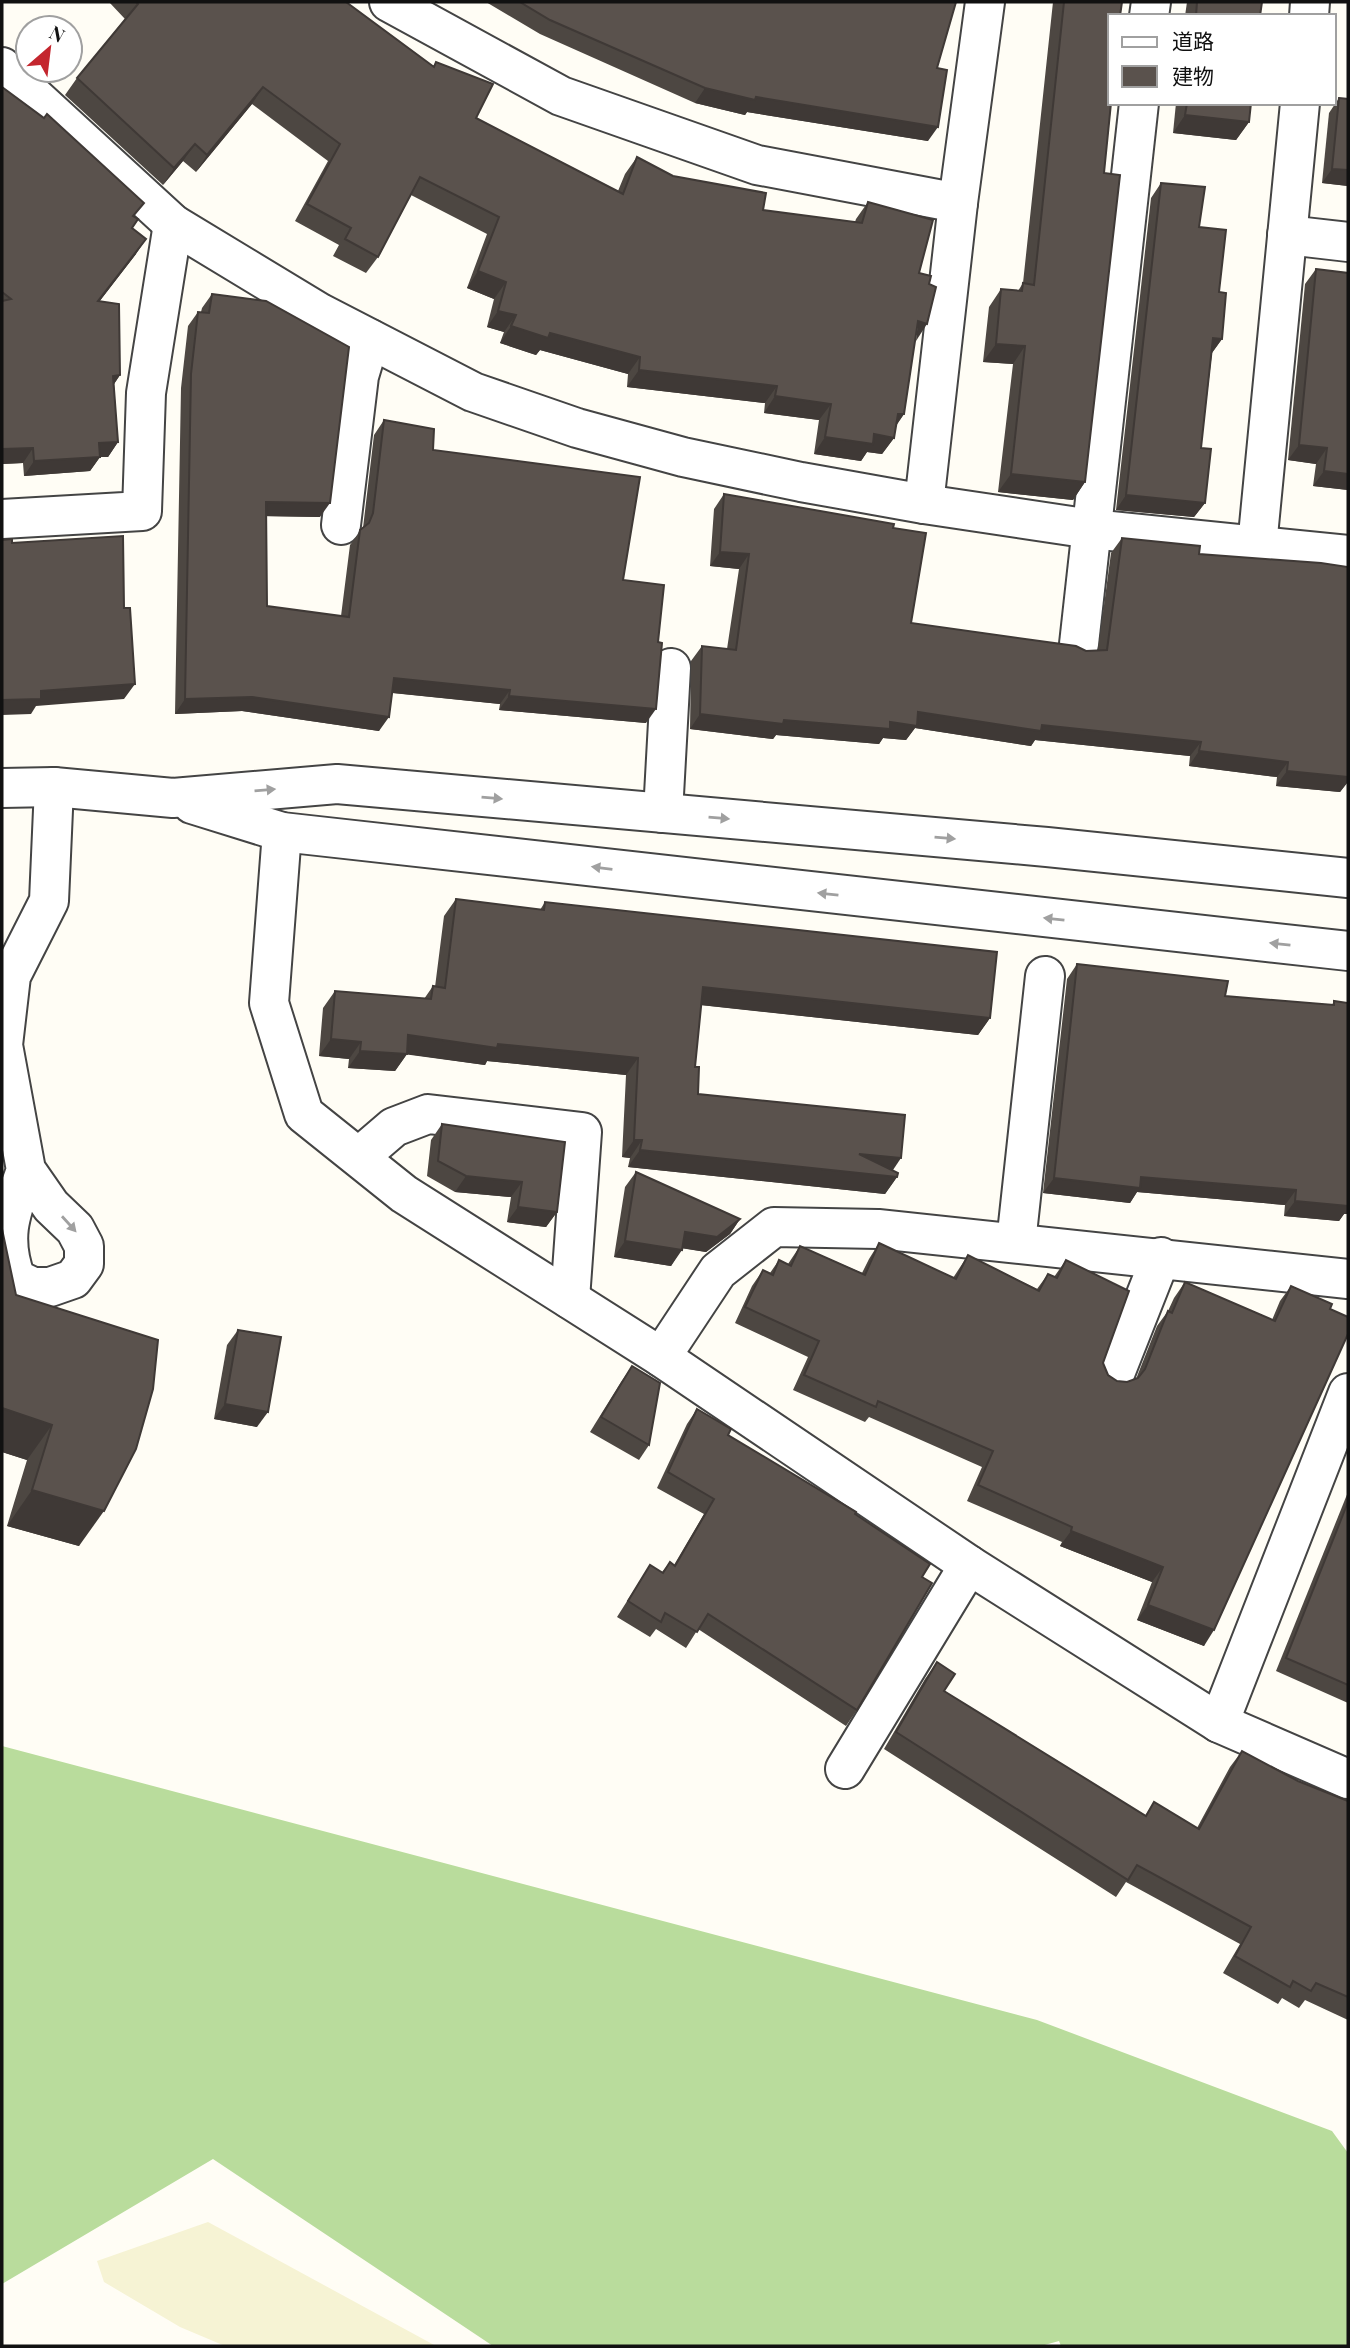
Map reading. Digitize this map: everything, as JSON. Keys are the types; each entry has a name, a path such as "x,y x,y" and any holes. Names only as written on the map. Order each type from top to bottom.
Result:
{"street":[{"path":"389,2 561,96 757,164 958,203"},
{"path":"924,503 958,203 985,2"},
{"path":"2,67 173,224 320,313 473,393 577,428 722,466 924,503 1091,529 1348,555"},
{"path":"1079,644 1139,105"},
{"path":"1257,546 1300,105"},
{"path":"2,519 142,511 146,393 173,224"},
{"path":"1287,235 1348,242"},
{"path":"341,525 359,376 370,339"},
{"path":"663,813 671,668"},
{"path":"2,788 54,786 173,798 337,784 1047,847 1348,878"},
{"path":"26,1170 3,1045 11,976 49,901 54,786"},
{"path":"173,798 282,832 1348,951"},
{"path":"282,832 269,1003 304,1114 404,1194 661,1357 968,1564 1219,1723 1348,1779"},
{"path":"1016,1243 1045,976"},
{"path":"359,1157 394,1127 428,1114 582,1132 570,1299"},
{"path":"661,1357 718,1271 774,1227 877,1229 1161,1257 1348,1279"},
{"path":"1114,1376 1161,1257"},
{"path":"1219,1723 1348,1393"},
{"path":"845,1769 968,1564"}],"shaded area":[{"path":"208,2222 436,2346 225,2346 180,2327 104,2282 97,2261"}],"green space":[{"path":"2,1746 1037,2020 1332,2131 1348,2153 1348,2346 1061,2346 1059,2341 1041,2346 493,2346 213,2159 2,2284"}],"building":[{"path":"136,2 346,2 434,67 436,62 493,84 476,118 623,194 637,157 673,176 766,193 763,210 862,223 868,202 933,220 919,273 931,276 929,284 936,287 927,324 918,321 904,414 898,414 894,438 874,434 873,444 825,437 831,404 775,396 777,386 639,370 640,357 550,333 548,338 511,326 516,315 498,311 506,282 478,271 499,217 420,177 378,257 345,239 351,228 307,204 340,144 263,87 207,155 195,144 174,168 83,84 84,70 138,4"},
{"path":"520,2 956,2 937,68 947,70 938,127 756,97 755,100 705,88 550,20"},
{"path":"1064,2 1122,2 1120,14 1108,14 1108,105 1111,105 1104,173 1120,175 1085,482 1011,474 1025,346 996,344 1001,289 1022,291 1023,283 1034,285"},
{"path":"1197,2 1262,2 1260,14 1196,14"},
{"path":"2,87 44,118 47,114 144,203 133,216 138,219 132,228 146,239 98,301 119,304 120,375 113,376 118,442 99,443 100,457 34,461 33,448 2,449 2,301 11,299 2,292"},
{"path":"1339,98 1348,99 1348,170 1332,169"},
{"path":"1187,105 1251,105 1249,122 1185,115"},
{"path":"1161,183 1205,187 1199,227 1226,230 1219,292 1226,293 1222,339 1213,338 1201,448 1211,449 1205,503 1126,495"},
{"path":"1316,269 1348,273 1348,474 1324,471 1327,448 1299,445"},
{"path":"212,294 266,301 349,347 330,503 266,502 267,606 349,617 360,530 369,523 373,513 384,420 434,429 433,450 640,477 623,580 664,585 658,642 662,643 656,709 509,696 510,690 394,678 389,717 252,697 185,699 191,374 198,312 209,313"},
{"path":"724,494 894,524 893,528 926,533 911,623 1076,646 1086,651 1107,650 1122,538 1200,546 1199,554 1348,567 1348,777 1287,771 1288,762 1199,751 1201,742 1042,725 1041,731 918,712 917,726 890,722 890,729 784,720 783,724 700,714 702,646 736,650 749,554 720,552"},
{"path":"123,536 124,608 130,608 135,684 41,691 41,699 2,700 2,540 12,539 12,543"},
{"path":"456,899 544,910 545,902 997,952 990,1018 703,987 695,1067 699,1067 698,1094 905,1115 901,1158 859,1154 898,1173 897,1177 640,1150 642,1140 634,1140 638,1058 498,1044 497,1048 408,1035 407,1054 360,1051 361,1042 331,1039 335,991 431,999 433,986 445,988"},
{"path":"1077,964 1228,981 1225,996 1334,1005 1334,1001 1348,1003 1348,1206 1295,1201 1296,1190 1141,1177 1140,1188 1054,1178"},
{"path":"442,1124 565,1142 557,1212 518,1207 522,1182 466,1176 438,1161"},
{"path":"636,1172 740,1219 717,1237 685,1232 682,1250 625,1241"},
{"path":"2,1229 16,1295 158,1340 153,1389 136,1449 104,1511 32,1490 52,1425 2,1408"},
{"path":"879,1243 956,1279 968,1255 1039,1291 1048,1274 1057,1278 1066,1260 1129,1291 1103,1363 1108,1375 1117,1381 1127,1382 1138,1378 1145,1369 1168,1311 1172,1313 1185,1282 1275,1321 1291,1286 1332,1304 1330,1309 1348,1317 1348,1334 1214,1630 1148,1605 1163,1567 1071,1531 1072,1527 978,1485 993,1451 878,1401 876,1407 804,1375 819,1341 745,1307 763,1270 773,1275 779,1260 791,1266 800,1246 865,1275"},
{"path":"238,1330 281,1337 268,1412 225,1404"},
{"path":"632,1366 660,1383 649,1445 601,1417"},
{"path":"697,1409 731,1429 728,1435 856,1512 855,1514 930,1564 922,1577 932,1583 857,1710 708,1614 697,1632 665,1613 661,1622 628,1601 650,1565 663,1573 670,1562 675,1566 714,1499 668,1472"},
{"path":"1348,1502 1348,1685 1286,1658"},
{"path":"937,1662 955,1674 944,1691 1146,1816 1154,1802 1199,1829 1242,1751 1298,1781 1348,1801 1348,1997 1316,1983 1311,1991 1293,1981 1290,1987 1235,1956 1251,1927 1137,1865 1128,1880 896,1732"}]}
